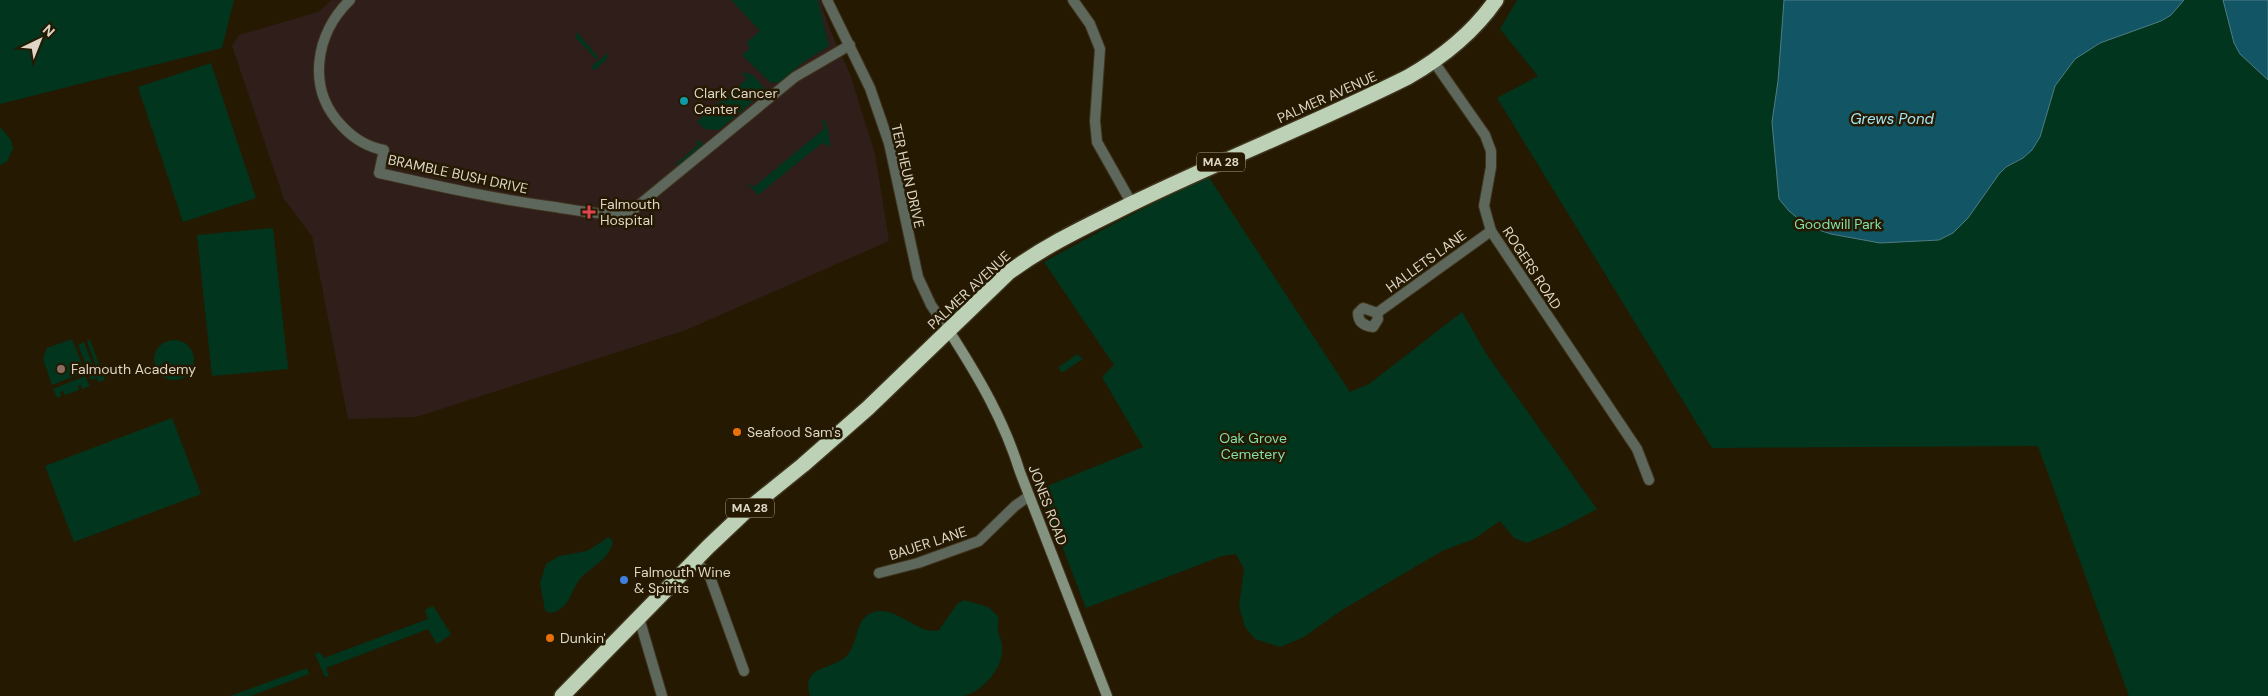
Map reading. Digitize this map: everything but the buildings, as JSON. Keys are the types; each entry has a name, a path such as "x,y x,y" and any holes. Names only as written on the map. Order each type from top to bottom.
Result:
{"highway":[{"name":"PALMER AVENUE","path":"562,696 695,560 751,507 803,465 868,408 992,287 1032,255 1064,237 1285,132 1369,97 1434,62 1472,29 1496,0"}],"main road":[{"name":"JONES ROAD","path":"949,331 981,382 1000,419 1107,696"}],"street":[{"name":"BRAMBLE BUSH DRIVE","path":"350,0 331,23 325,36 319,68 319,84 328,108 341,125 364,144 384,150 378,173 494,199 605,213 619,213 634,209 795,77 850,45"},
{"name":"TER HEUN DRIVE","path":"827,0 870,88 889,143 918,277 931,305 949,331"},
{"path":"1073,0 1090,24 1100,49 1095,121 1097,142 1132,204"},
{"name":"ROGERS ROAD","path":"1434,62 1485,134 1491,151 1491,167 1484,206 1491,231 1637,449 1649,480"},
{"name":"HALLETS LANE","path":"1377,313 1491,231"},
{"name":"BAUER LANE","path":"878,573 918,563 979,541 1015,506 1029,496"},
{"path":"695,560 710,578 744,671"},
{"path":"639,618 662,696"}],"shaded area":[{"name":"Falmouth Hospital","path":"332,0 820,0 831,32 850,74 875,154 889,241 686,330 416,417 348,419 312,236 284,199 232,46 239,35 318,12"}],"green space":[{"path":"0,0 234,0 222,48 0,104"},
{"path":"731,0 818,0 829,46 802,63 781,82 771,83 742,55 750,48 746,43 760,31"},
{"name":"Goodwill Park","path":"1517,0 2268,0 2268,696 2129,696 2038,446 1712,448 1497,98 1538,76 1500,29"},
{"path":"577,32 598,57 597,60 576,38"},
{"path":"608,53 607,59 596,69 591,70 594,63"},
{"path":"211,63 256,198 183,222 138,87"},
{"path":"741,72 753,75 766,90 719,130 704,129 697,121 747,79"},
{"path":"821,120 825,121 829,133 830,147 822,143 758,195 747,183 754,187 825,128"},
{"path":"0,127 11,140 13,148 7,162 0,165"},
{"path":"696,140 702,142 703,147 680,165 675,165 698,145"},
{"name":"Oak Grove Cemetery","path":"1208,176 1350,392 1369,384 1462,312 1487,355 1597,509 1527,543 1514,538 1500,521 1474,539 1442,551 1342,610 1304,637 1280,647 1255,639 1245,627 1239,606 1244,569 1236,554 1222,556 1086,608 1040,489 1143,447 1102,377 1114,365 1044,262 1115,223"},
{"path":"273,228 288,369 212,376 197,235"},
{"path":"72,339 85,372 52,385 43,359 47,348"},
{"path":"90,340 105,380 98,382 97,378 91,380 89,376 98,372 87,341"},
{"path":"178,340 185,343 191,349 194,360 193,368 185,377 178,380 170,380 163,377 155,368 154,356 157,349 166,341"},
{"path":"84,342 94,368 88,371 78,345"},
{"path":"1077,354 1083,359 1063,372 1060,371 1059,367"},
{"path":"85,376 90,386 82,389 81,385 78,386 79,390 65,395 63,391 60,392 62,396 57,398 53,389"},
{"path":"172,418 201,494 74,542 45,466"},
{"path":"609,537 613,542 611,549 603,559 580,579 566,604 557,611 550,613 545,610 540,583 546,564 559,556 587,551"},
{"path":"964,600 988,607 998,616 998,633 1002,646 1000,662 991,677 978,689 964,696 810,696 810,678 815,672 836,663 849,653 861,622 870,613 886,611 932,631 939,630 957,604"},
{"path":"433,606 451,634 437,644 428,629 326,668 329,676 325,677 315,654 320,652 324,658 428,619 425,610"},
{"path":"307,668 309,674 251,696 230,696"}],"water":[{"name":"Grews Pond","path":"1784,0 2184,0 2171,15 2161,21 2100,43 2075,59 2055,86 2040,137 2032,150 2023,158 2006,167 1999,174 1968,218 1953,233 1939,240 1880,243 1831,234 1807,226 1789,211 1779,199 1772,122 1778,81"},
{"path":"2223,0 2268,0 2268,80 2240,54 2234,43"}],"place":[{"name":"Clark Cancer Center","path":"684,101"},
{"name":"Falmouth Hospital","path":"589,212"},
{"name":"Falmouth Academy","path":"61,369"},
{"name":"Seafood Sam's","path":"737,432"},
{"name":"Falmouth Wine & Spirits","path":"624,580"},
{"name":"Dunkin'","path":"550,638"}]}
